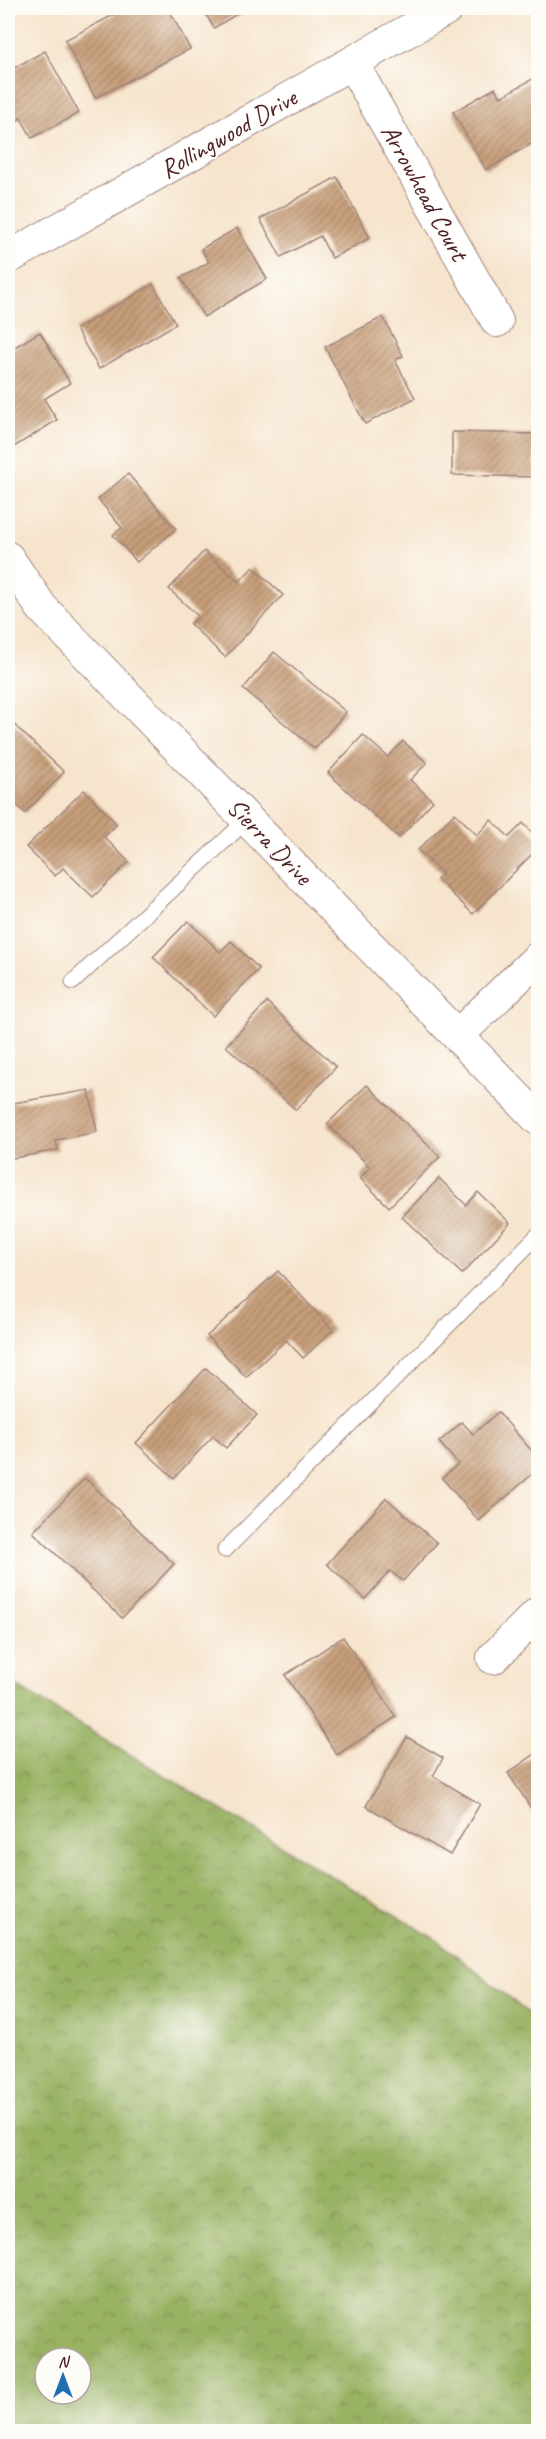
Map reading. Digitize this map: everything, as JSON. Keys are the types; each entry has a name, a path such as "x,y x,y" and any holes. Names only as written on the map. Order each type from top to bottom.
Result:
{"street":[{"name":"Rollingwood Drive","path":"8,258 448,8"},
{"name":"Arrowhead Court","path":"352,63 497,321"},
{"name":"Sierra Drive","path":"8,558 42,608 538,1119"},
{"path":"458,1035 538,958"},
{"path":"493,1658 538,1613"}],"lane":[{"path":"73,982 248,819"},
{"path":"225,1550 538,1235"}],"green space":[{"path":"8,1681 437,1940 538,2021 538,2431 8,2431"}],"building":[{"path":"127,8 168,8 190,49 95,98 65,40"},
{"path":"202,8 247,8 214,28"},
{"path":"45,51 79,113 32,138 21,118 8,125 8,71"},
{"path":"534,78 538,87 538,140 486,170 453,112 495,88 501,97"},
{"path":"337,177 370,238 332,258 320,236 281,257 260,219"},
{"path":"237,228 267,279 204,317 181,278 209,262 201,249"},
{"path":"153,284 176,324 99,369 76,329"},
{"path":"383,317 403,356 395,360 415,398 365,424 325,347"},
{"path":"40,332 70,383 44,399 57,420 14,447 8,437 8,351"},
{"path":"452,432 535,434 535,477 452,475"},
{"path":"128,474 176,529 137,562 113,535 122,528 98,499"},
{"path":"204,551 239,582 253,567 283,595 225,657 190,624 198,616 169,589"},
{"path":"274,652 346,712 315,749 243,689"},
{"path":"8,719 64,772 25,813 8,797"},
{"path":"363,735 388,757 403,741 427,763 410,780 433,801 399,838 328,773"},
{"path":"84,790 117,824 104,837 129,862 93,897 63,868 55,876 26,847"},
{"path":"455,813 477,835 491,820 509,837 523,823 538,838 538,848 473,914 437,879 443,874 418,850"},
{"path":"188,921 220,952 231,941 259,969 213,1016 153,957"},
{"path":"267,1002 336,1067 296,1110 226,1046"},
{"path":"367,1085 440,1157 389,1207 360,1178 370,1167 327,1124"},
{"path":"89,1090 97,1132 56,1140 58,1150 8,1159 8,1104"},
{"path":"439,1178 466,1205 478,1192 510,1223 462,1274 402,1217"},
{"path":"278,1271 333,1330 303,1358 286,1340 246,1377 207,1336"},
{"path":"206,1368 257,1415 226,1448 213,1436 174,1478 136,1443"},
{"path":"498,1412 538,1458 538,1469 479,1521 442,1478 458,1464 439,1442 462,1422 473,1434"},
{"path":"85,1478 174,1564 122,1618 33,1532"},
{"path":"386,1498 437,1543 403,1581 390,1571 365,1599 327,1564"},
{"path":"343,1637 396,1717 337,1755 285,1675"},
{"path":"407,1737 443,1758 433,1776 480,1804 450,1855 366,1806"},
{"path":"538,1752 538,1819 508,1773"}]}
